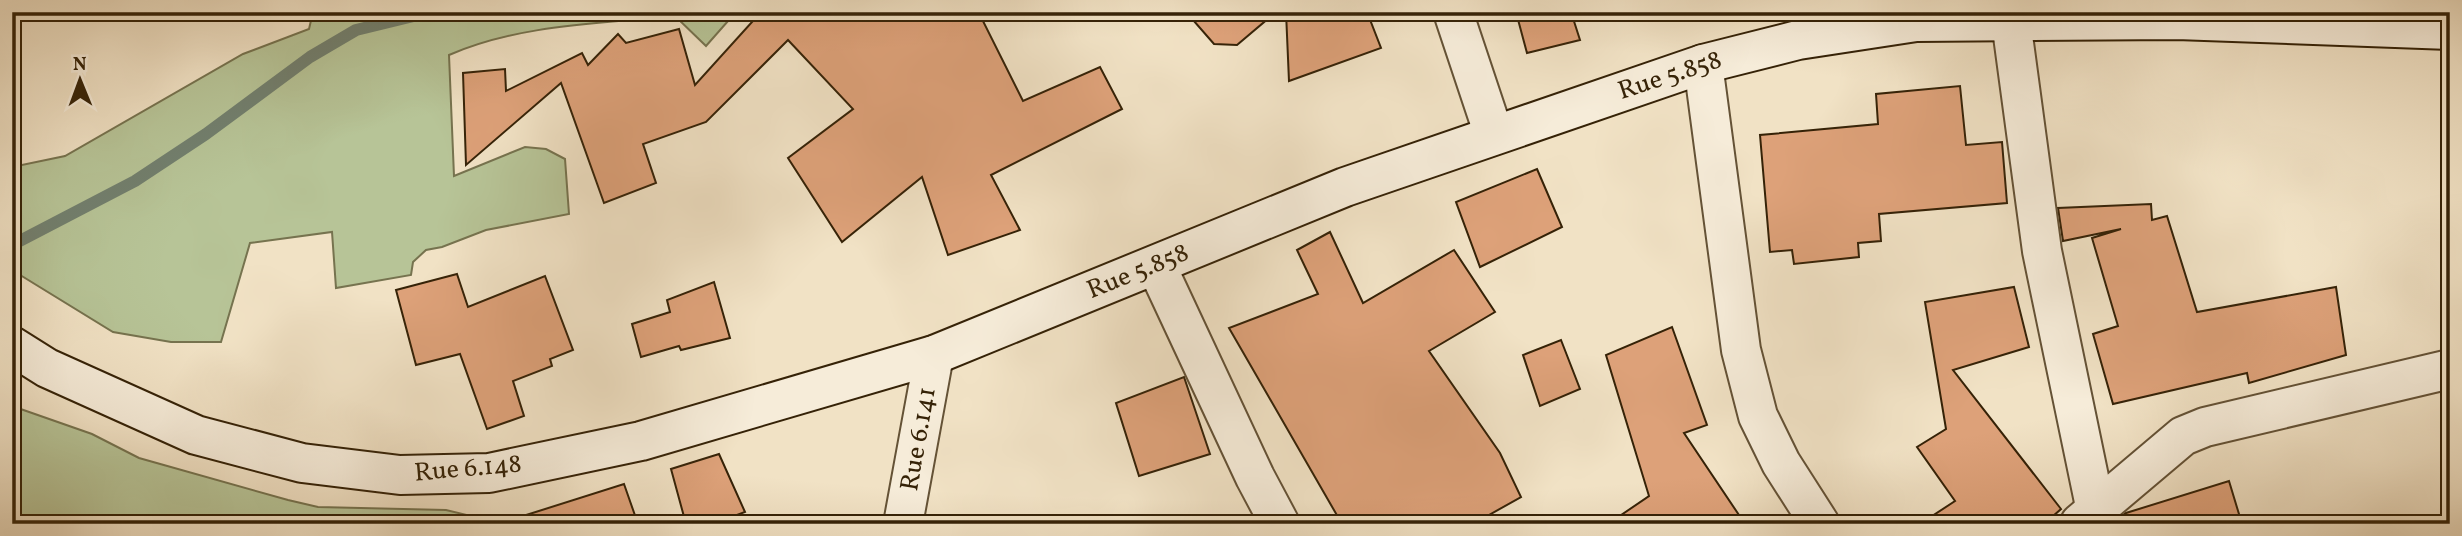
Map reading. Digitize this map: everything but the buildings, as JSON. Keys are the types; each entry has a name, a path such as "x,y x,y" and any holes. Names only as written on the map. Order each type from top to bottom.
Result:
{"street":[{"path":"1453,12 1494,135"},
{"name":"Rue 5.858","path":"934,355 1345,187 1703,64 1798,40 1916,22 2177,20 2450,30"},
{"path":"2011,21 2042,251 2087,517"},
{"path":"1703,64 1741,350 1758,416 1781,463 1820,524"},
{"path":"1156,265 1255,477 1280,524"},
{"name":"Rue 6.148","path":"12,346 47,368 196,435 302,463 400,475 489,472 641,441 934,355"},
{"name":"Rue 6.141","path":"903,524 934,355"},
{"path":"2087,517 2183,436 2206,426 2450,369"}],"green space":[{"path":"313,12 736,12 706,46 675,16 532,31 476,45 449,55 454,176 525,147 546,149 565,159 569,214 486,230 442,247 426,250 413,262 411,275 336,288 332,232 250,243 221,342 171,342 113,332 12,270 12,167 65,156 243,54 309,29"},
{"path":"12,406 92,434 139,458 288,500 318,507 446,510 467,515 471,524 221,524 213,516 159,524 12,524"}],"waterway":[{"path":"12,245 135,181 206,134 310,57 356,30 430,12"}]}
